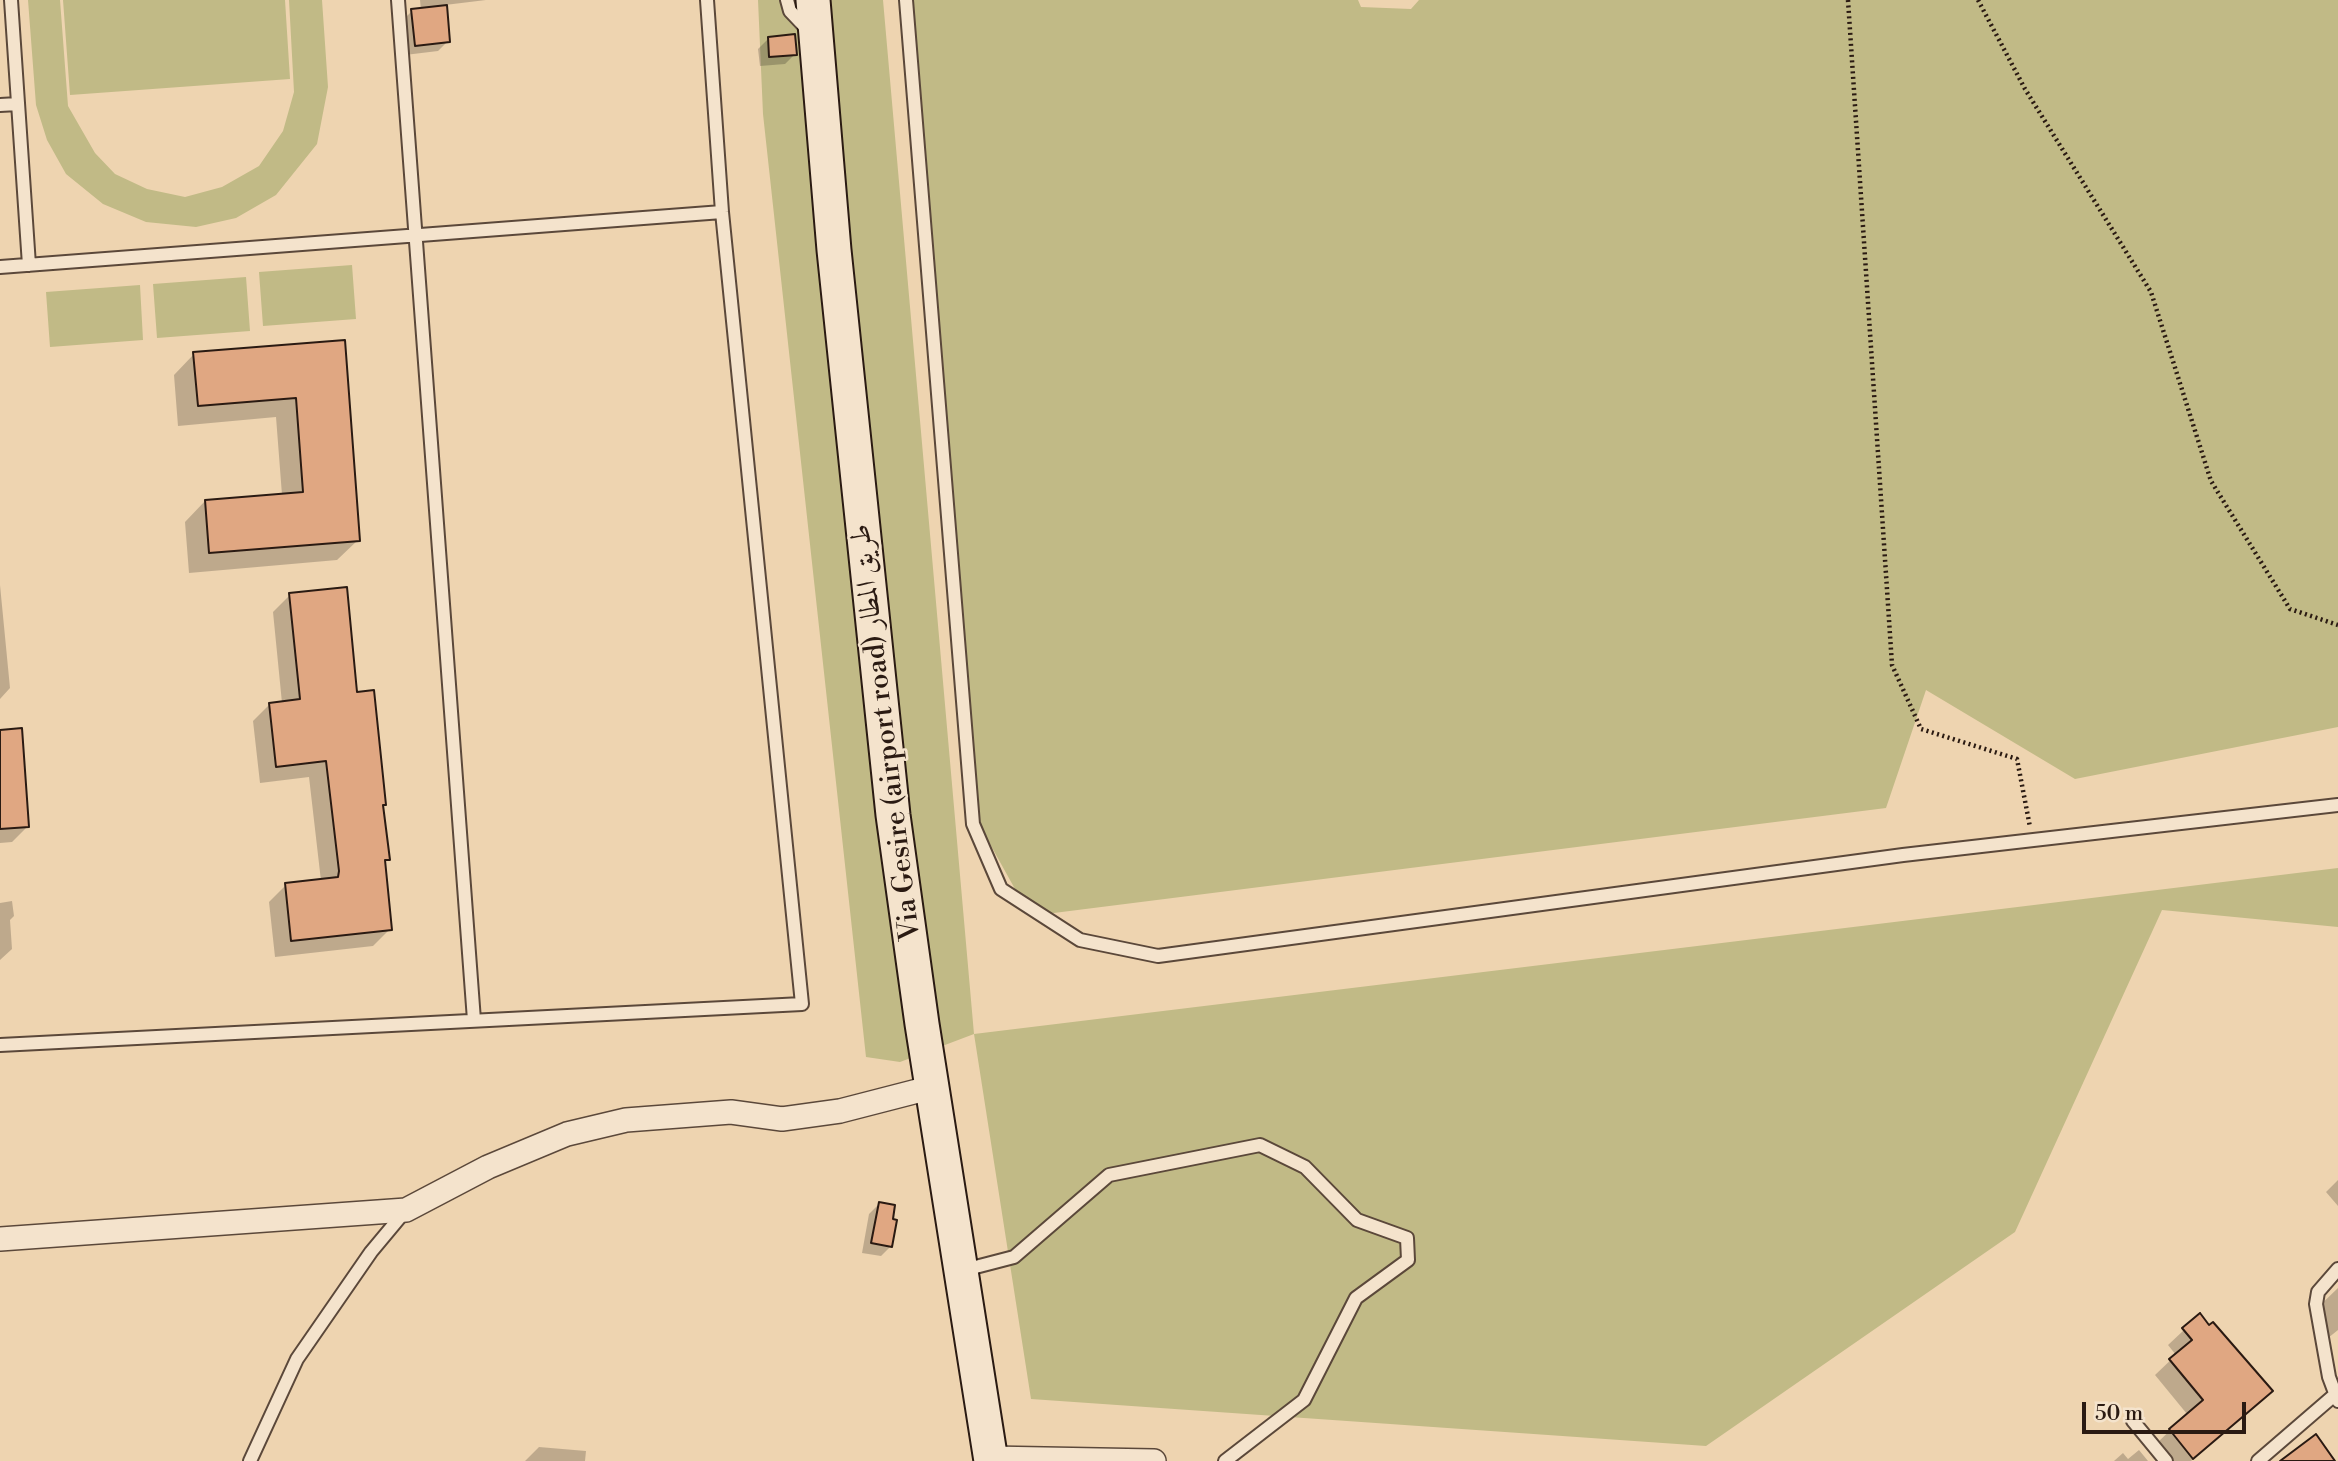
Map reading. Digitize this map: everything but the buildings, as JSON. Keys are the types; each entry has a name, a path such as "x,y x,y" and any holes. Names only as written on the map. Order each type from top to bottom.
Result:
{"main road":[{"name":"Via Gesire (airport road) طريق المطار","path":"813,0 814,36 893,816 991,1460"}],"street":[{"path":"0,1239 406,1210 488,1167 567,1134 626,1120 731,1112 782,1119 840,1111 933,1087"},
{"path":"991,1460 1154,1461"}],"lane":[{"path":"11,0 29,265"},
{"path":"398,0 474,1020"},
{"path":"0,1045 802,1004 722,212 707,0"},
{"path":"787,0 790,10 814,36"},
{"path":"906,0 973,824 1001,889 1080,940 1158,956 2032,840 2338,805"},
{"path":"0,105 18,104"},
{"path":"0,267 722,212"},
{"path":"963,1270 1014,1257 1109,1175 1260,1145 1305,1167 1357,1220 1407,1238 1408,1260 1356,1298 1304,1400 1225,1461"},
{"path":"250,1461 298,1359 371,1252 406,1210"},
{"path":"2258,1461 2337,1396 2316,1304 2318,1292 2338,1269"},
{"path":"2133,1422 2166,1461"}],"path":[{"path":"1848,0 1892,665 1921,729 2017,759 2032,840"},
{"path":"1978,0 2025,89 2151,292 2211,481 2290,609 2338,625"}],"shaded area":[{"path":"28,0 60,0 68,106 95,153 115,174 147,189 185,197 222,187 259,166 283,131 294,92 289,0 322,0 328,87 317,144 276,195 236,218 196,227 146,222 103,204 66,174 47,140 36,105"},
{"path":"63,0 285,0 290,79 70,95"},
{"path":"758,0 883,0 974,1034 900,1062 866,1057 763,114"},
{"path":"912,0 1358,0 1361,7 1411,9 1419,0 2338,0 2338,727 2075,779 1926,690 1886,808 1030,916 970,808"},
{"path":"352,265 356,319 263,326 259,272"},
{"path":"246,277 250,331 157,338 153,284"},
{"path":"140,285 143,340 50,347 46,292"},
{"path":"2338,868 2338,927 2162,910 2015,1232 1706,1446 1031,1399 974,1034"}]}
